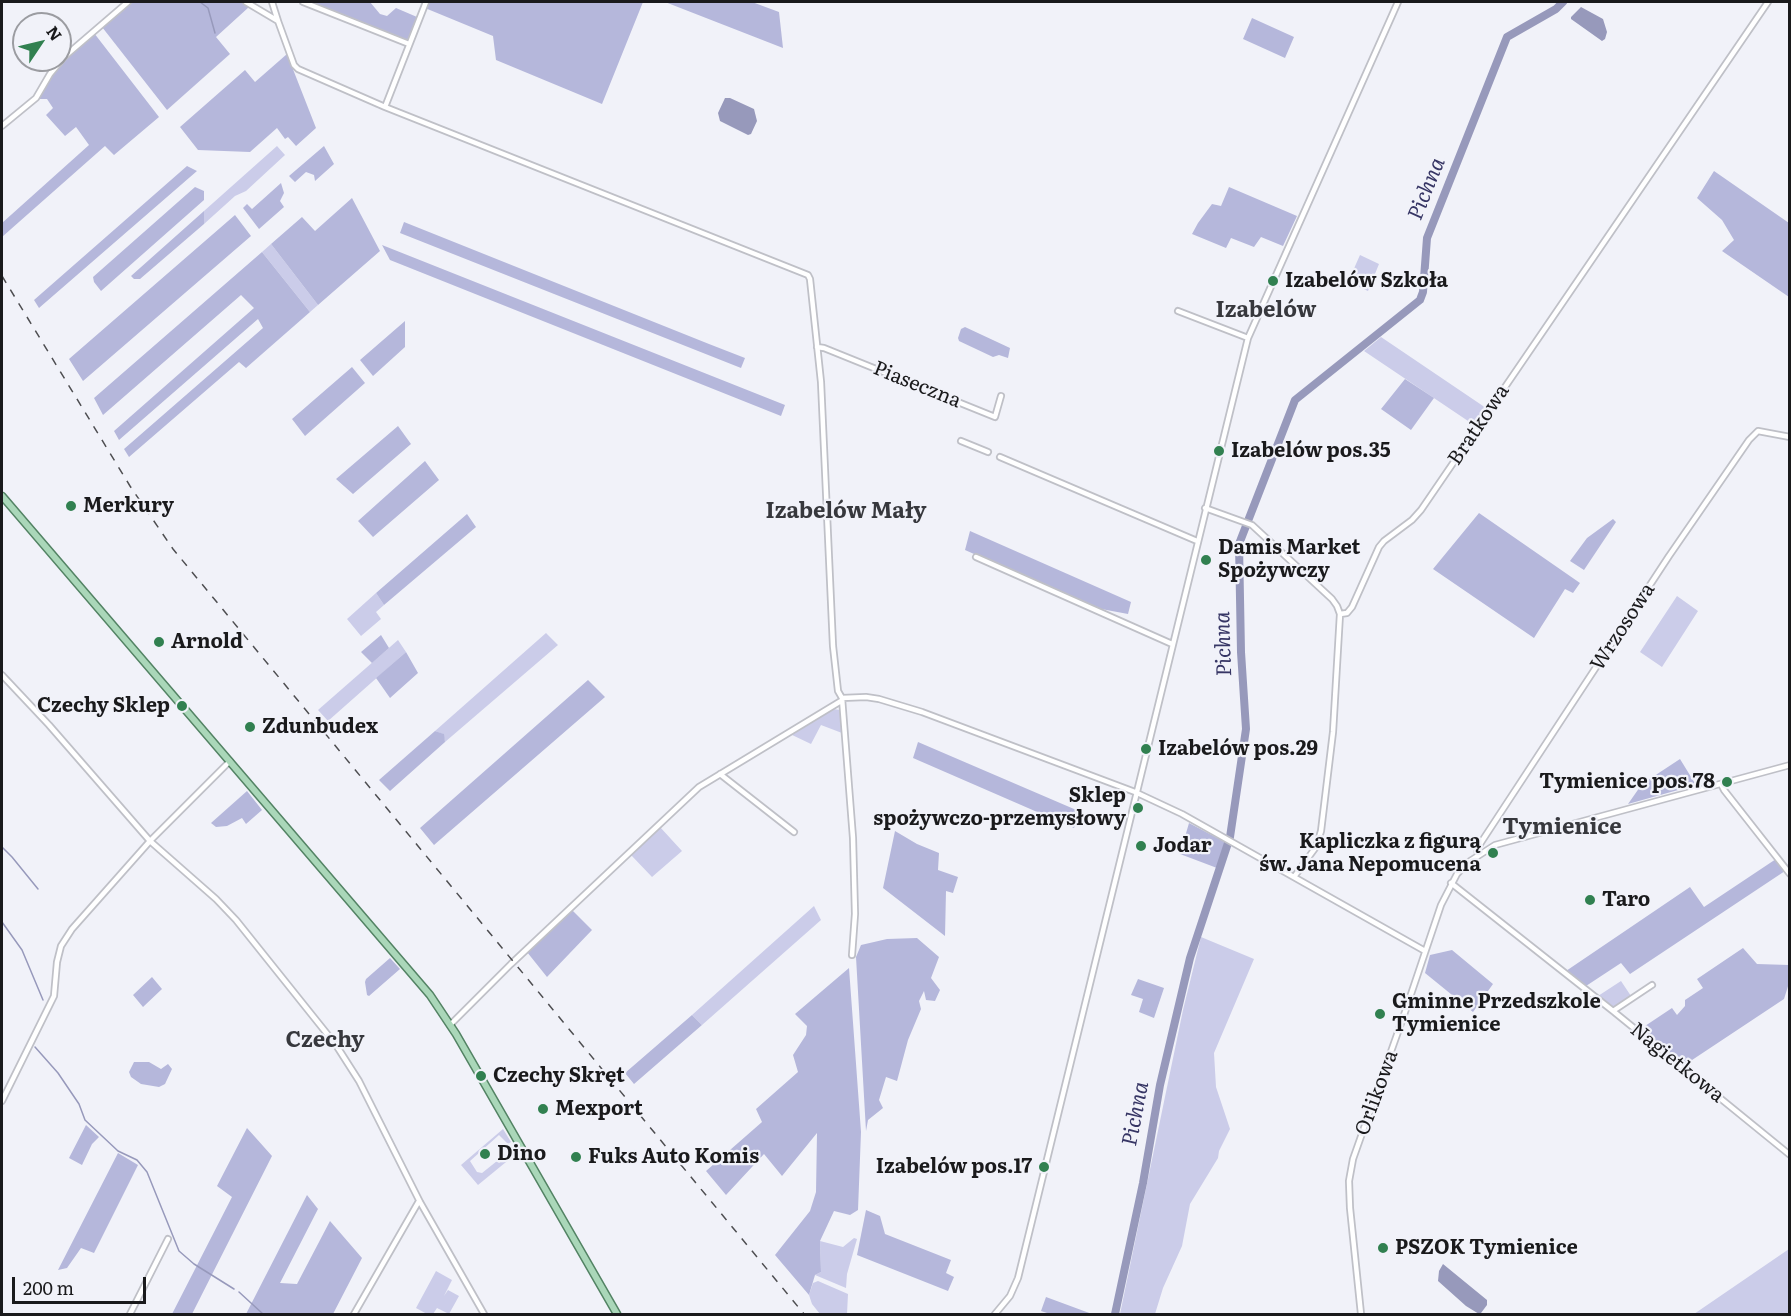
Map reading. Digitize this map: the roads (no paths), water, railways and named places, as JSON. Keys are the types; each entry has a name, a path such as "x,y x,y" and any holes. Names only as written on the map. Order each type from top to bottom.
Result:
{"main road":[{"path":"2,496 403,962 450,1025 617,1314"}],"street":[{"path":"2,126 36,98 50,74 64,57 128,2"},
{"path":"246,2 278,21"},
{"path":"272,2 294,65 298,69 385,107 804,273 810,279 821,382 833,646 838,691 842,700 854,868 855,914 852,955"},
{"path":"303,2 409,44"},
{"path":"385,107 426,2"},
{"path":"995,1314 1010,1296 1018,1278 1135,792 1248,338 1398,2"},
{"name":"Bratkowa","path":"1340,614 1347,613 1353,607 1379,547 1412,520 1420,510 1768,2"},
{"path":"1178,311 1248,338"},
{"name":"Piaseczna","path":"817,347 995,417 1001,396"},
{"name":"Wrzosowa","path":"1478,854 1477,849 1493,824 1669,556 1749,440 1758,431 1790,438"},
{"path":"961,441 988,452"},
{"path":"1000,457 1197,541"},
{"path":"1205,508 1252,525 1332,599 1340,614 1333,732 1322,831 1316,846 1294,878"},
{"path":"976,557 1172,644"},
{"path":"2,675 49,725 150,841 216,899 236,920 336,1045 358,1081 419,1201 484,1314"},
{"path":"450,1025 511,964 694,792 842,700 866,697 890,702 1135,792 1182,814 1425,951"},
{"path":"2,1101 54,996 57,962 62,946 72,929 150,841 230,761"},
{"name":"Orlikowa","path":"1361,1314 1350,1208 1350,1170 1441,905 1451,883 1467,862 1478,854 1506,842 1790,765"},
{"path":"720,774 794,832"},
{"path":"1721,784 1790,874"},
{"name":"Nagietkowa","path":"1451,883 1790,1155"},
{"path":"1613,1011 1652,985"},
{"path":"354,1314 419,1201"},
{"path":"130,1314 168,1239"}],"waterway":[{"path":"200,2 208,8 215,33"},
{"name":"Pichna","path":"1115,1314 1143,1183 1160,1085 1190,958 1230,837 1246,729 1241,652 1239,544 1295,400 1420,300 1423,292 1427,238 1507,37 1556,9 1563,2"},
{"path":"2,847 38,889"},
{"path":"2,922 22,950 43,1000"},
{"path":"35,1047 58,1073 79,1104 85,1120 118,1151 137,1160 147,1172 179,1251 194,1264 234,1289"},
{"path":"239,1292 263,1314"}],"railway":[{"path":"2,276 130,486 173,549 804,1314"}],"place":[{"name":"Izabelów Szkoła","path":"1273,281"},
{"name":"Izabelów pos.35","path":"1219,451"},
{"name":"Merkury","path":"71,506"},
{"name":"Damis Market Spożywczy","path":"1206,560"},
{"name":"Arnold","path":"159,642"},
{"name":"Czechy Sklep","path":"182,706"},
{"name":"Zdunbudex","path":"250,727"},
{"name":"Izabelów pos.29","path":"1146,749"},
{"name":"Tymienice pos.78","path":"1727,782"},
{"name":"Sklep spożywczo-przemysłowy","path":"1138,808"},
{"name":"Jodar","path":"1141,846"},
{"name":"Kapliczka z figurą św. Jana Nepomucena","path":"1493,853"},
{"name":"Taro","path":"1590,900"},
{"name":"Gminne Przedszkole Tymienice","path":"1380,1014"},
{"name":"Czechy Skręt","path":"481,1076"},
{"name":"Mexport","path":"543,1109"},
{"name":"Dino","path":"485,1154"},
{"name":"Fuks Auto Komis","path":"576,1157"},
{"name":"Izabelów pos.17","path":"1044,1167"},
{"name":"PSZOK Tymienice","path":"1383,1248"}],"district":[{"name":"Izabelów","path":"1266,311"},
{"name":"Izabelów Mały","path":"846,512"},
{"name":"Tymienice","path":"1562,828"},
{"name":"Czechy","path":"325,1041"}]}
